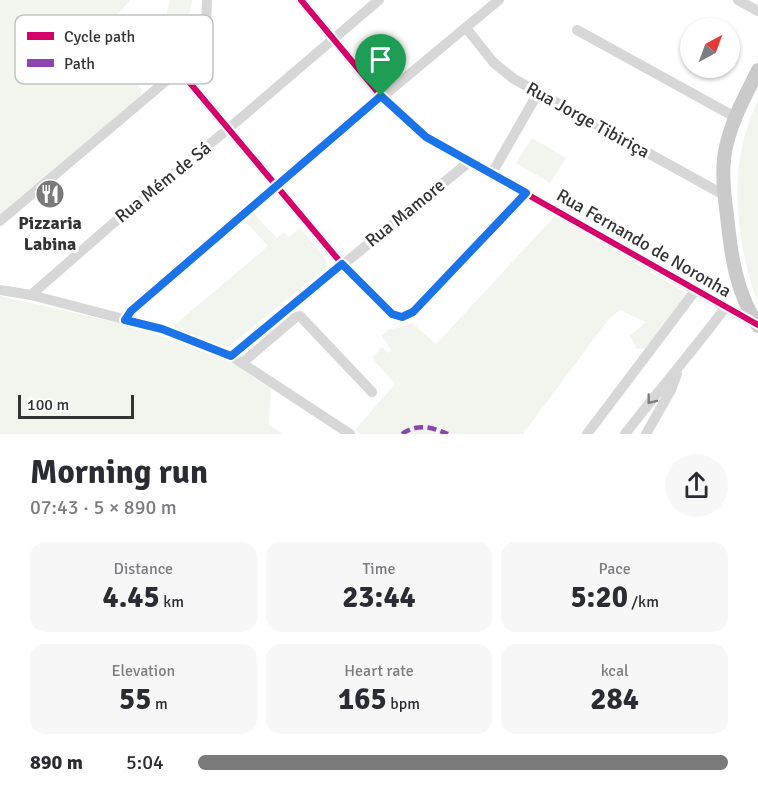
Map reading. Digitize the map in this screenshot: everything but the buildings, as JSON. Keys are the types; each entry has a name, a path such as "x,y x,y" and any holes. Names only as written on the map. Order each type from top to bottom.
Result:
{"main road":[{"path":"758,70 735,117 726,147 724,168 724,195 732,262 742,297 758,326"}],"street":[{"name":"Rua Fernando de Noronha","path":"302,0 381,96 426,137 758,326"},
{"name":"Rua Mém de Sá","path":"31,295 379,0"},
{"path":"125,320 139,304 381,96 499,0"},
{"path":"738,0 758,11"},
{"name":"Rua Jorge Tibiriça","path":"466,28 503,70 538,93 724,195"},
{"path":"577,30 735,117"},
{"path":"0,221 162,84"},
{"path":"191,84 342,264 392,314 402,317 413,312 526,193"},
{"path":"492,173 538,93"},
{"name":"Rua Mamore","path":"231,356 469,162"},
{"path":"0,290 31,295 162,329 231,356 350,434"},
{"path":"587,434 695,291"},
{"path":"625,434 662,386 679,369 725,308"},
{"path":"242,363 300,316 372,392"},
{"path":"646,434 671,390 679,369"}],"shaded area":[{"path":"0,0 130,0 117,15 15,15 15,84 136,84 142,90 140,97 0,214"},
{"path":"170,0 192,0 189,15 166,15"},
{"path":"758,100 758,302 743,250 737,192 741,150"},
{"path":"532,138 566,158 550,183 516,163"},
{"path":"254,214 277,238 284,232 289,237 300,228 325,258 327,267 223,349 170,329 268,246 246,222"},
{"path":"555,216 688,294 646,348 637,349 630,336 646,322 620,310 608,320 523,434 361,434 355,430 395,384 372,358 382,347 388,353 391,350 382,336 389,329 412,323 436,344"},
{"path":"0,296 133,326 227,360 271,389 269,425 283,434 0,434"}],"marked path":[{"path":"402,434 419,427 448,434"}],"cycle path":[{"path":"301,0 381,96 426,137 758,325"},
{"path":"191,84 342,264 395,315 402,316 413,312 526,193"}],"place":[{"name":"Pizzaria Labina","path":"50,194"}],"route":[{"path":"381,96 426,137 526,193 413,312 402,317 392,314 342,264 231,356 162,329 125,320 131,311 381,96"}]}
